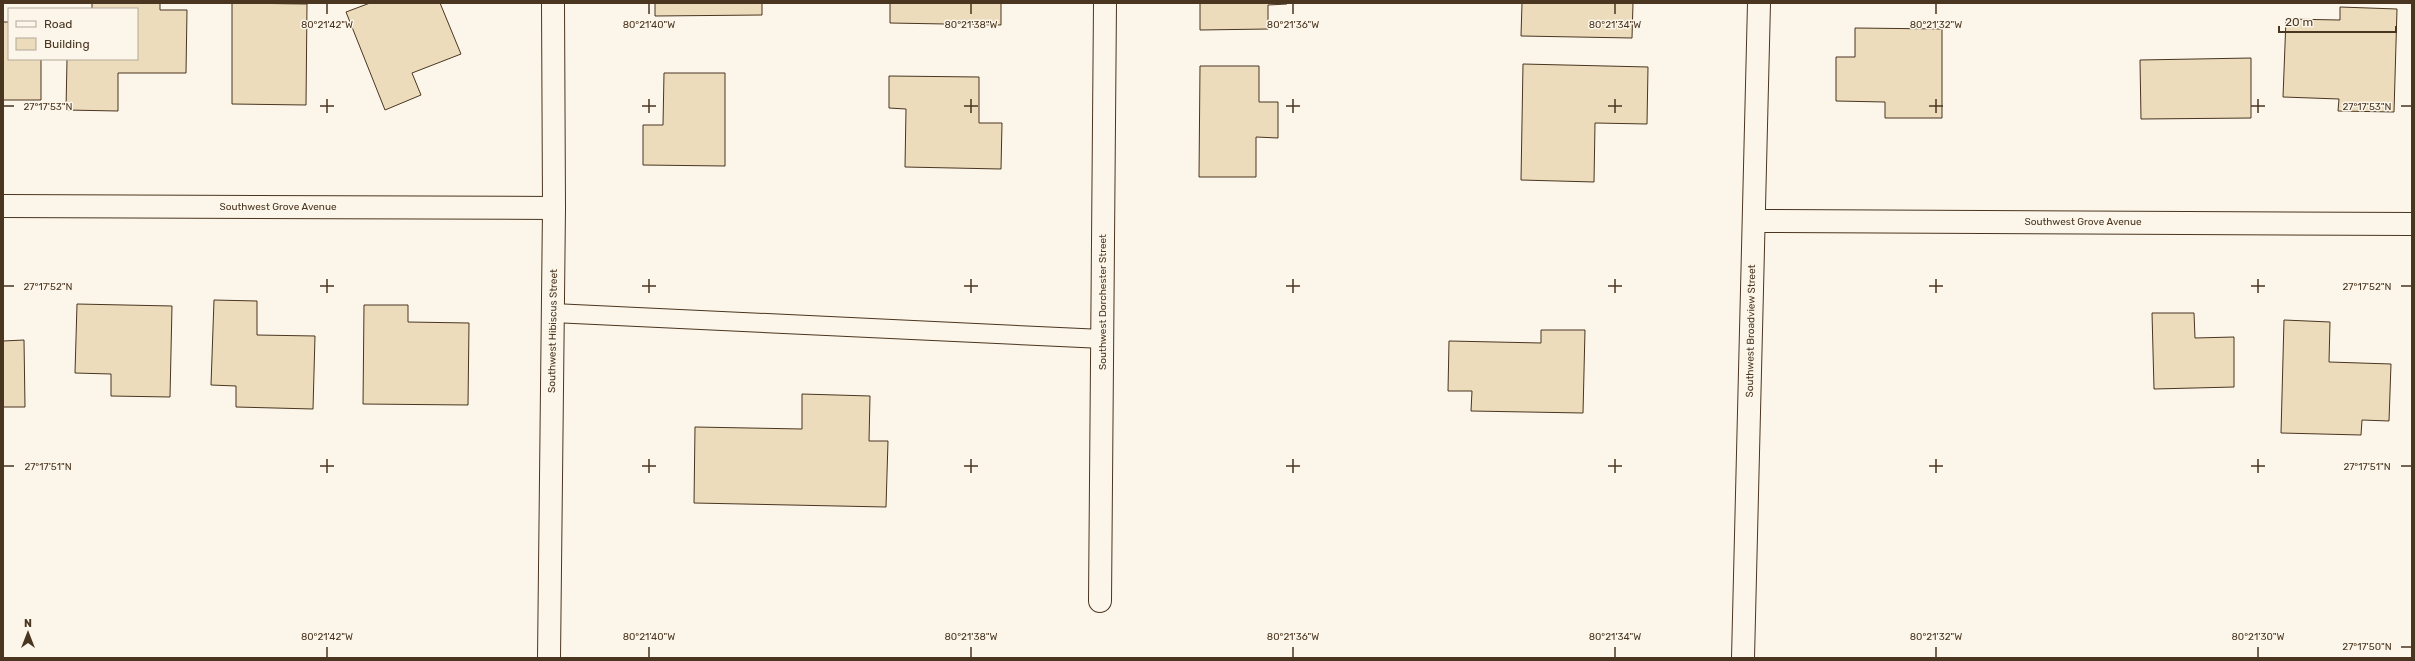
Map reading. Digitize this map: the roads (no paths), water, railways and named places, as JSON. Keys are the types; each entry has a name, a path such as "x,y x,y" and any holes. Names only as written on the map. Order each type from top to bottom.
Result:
{"street":[{"name":"Southwest Hibiscus Street","path":"549,658 554,208 553,3"},
{"name":"Southwest Dorchester Street","path":"1100,601 1105,3"},
{"name":"Southwest Broadview Street","path":"1743,658 1759,3"},
{"name":"Southwest Grove Avenue","path":"3,206 554,208"},
{"name":"Southwest Grove Avenue","path":"1754,221 2412,224"}],"lane":[{"path":"553,313 1103,339"}]}
